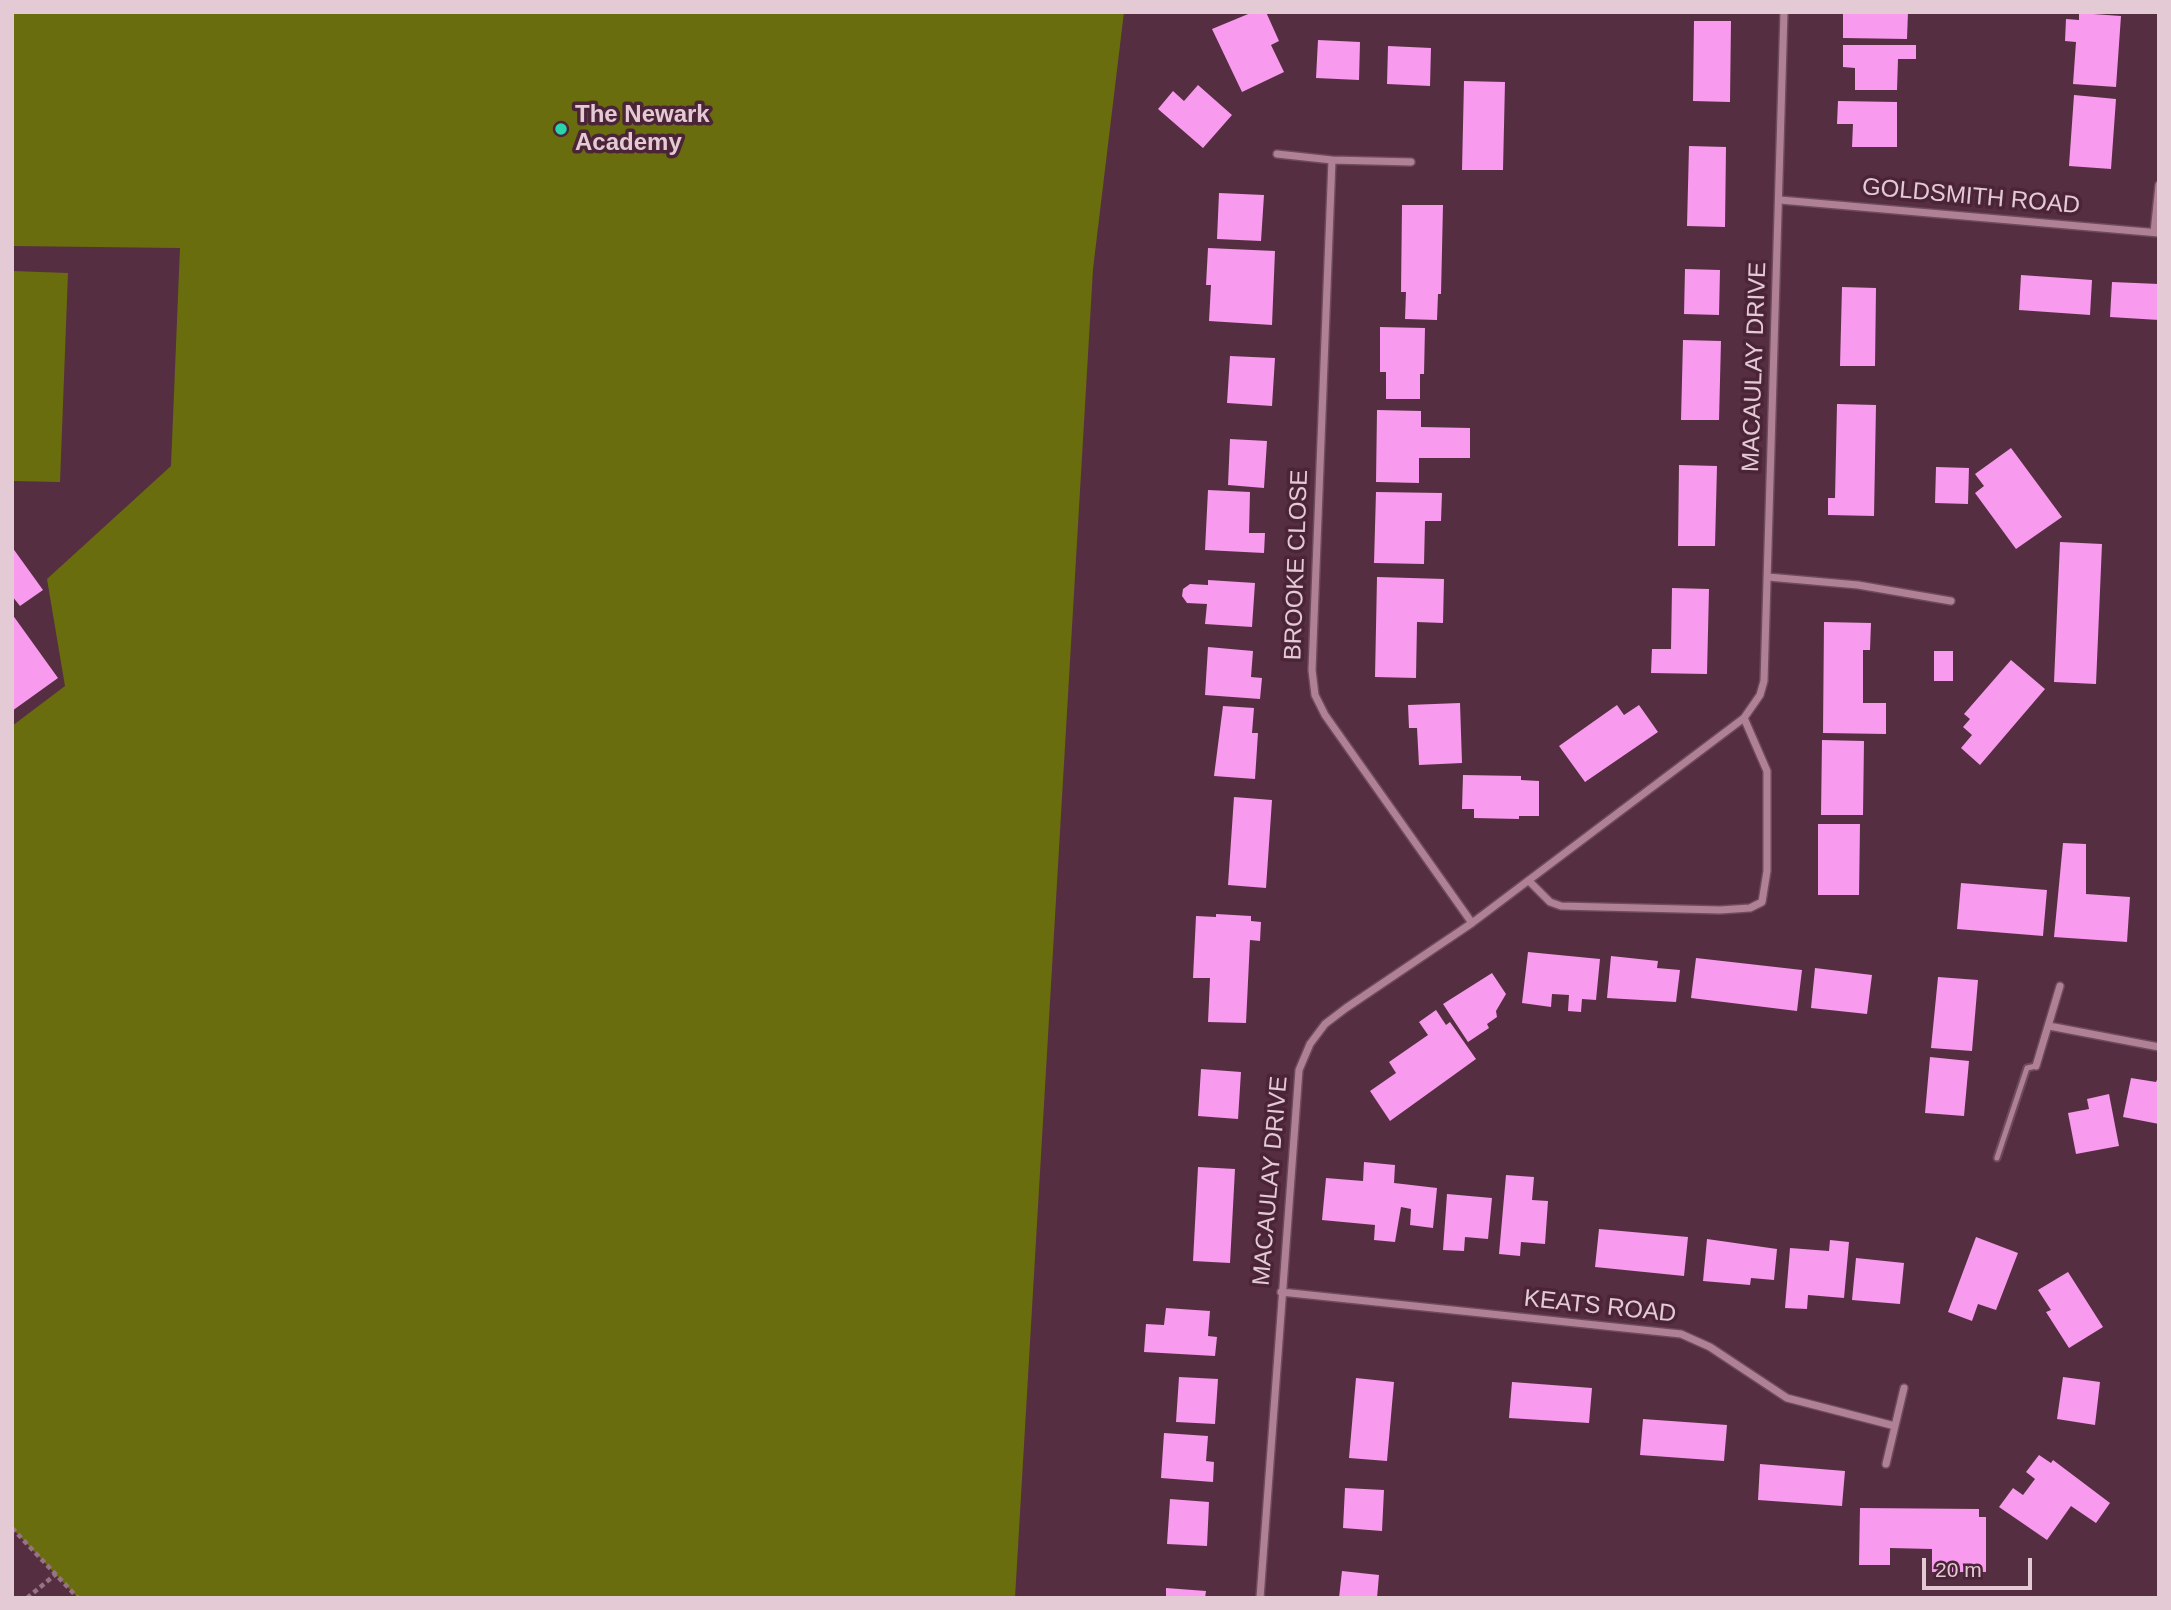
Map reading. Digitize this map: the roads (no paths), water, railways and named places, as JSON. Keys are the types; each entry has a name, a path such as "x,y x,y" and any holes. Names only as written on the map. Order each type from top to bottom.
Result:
{"street":[{"name":"MACAULAY DRIVE","path":"1260,1598 1299,1070 1310,1044 1325,1024 1346,1008 1472,923 1744,718 1760,695 1764,681 1768,577 1784,12"},
{"path":"1276,154 1332,160 1411,162"},
{"name":"BROOKE CLOSE","path":"1332,160 1312,670 1315,695 1325,715 1472,923"},
{"path":"2157,233 2159,185"},
{"name":"GOLDSMITH ROAD","path":"1780,200 2157,233"},
{"path":"1768,577 1858,585 1951,601"},
{"path":"1529,881 1550,902 1561,906 1720,909 1750,908 1762,902 1768,859 1767,771 1744,718"},
{"path":"2036,1066 2060,986"},
{"path":"2049,1026 2159,1047"},
{"name":"KEATS ROAD","path":"1281,1292 1681,1334 1710,1347 1787,1398 1895,1426"},
{"path":"1886,1465 1904,1388"}],"lane":[{"path":"1997,1158 2027,1068 2036,1066"}],"place":[{"name":"The Newark Academy","path":"561,129"}]}
